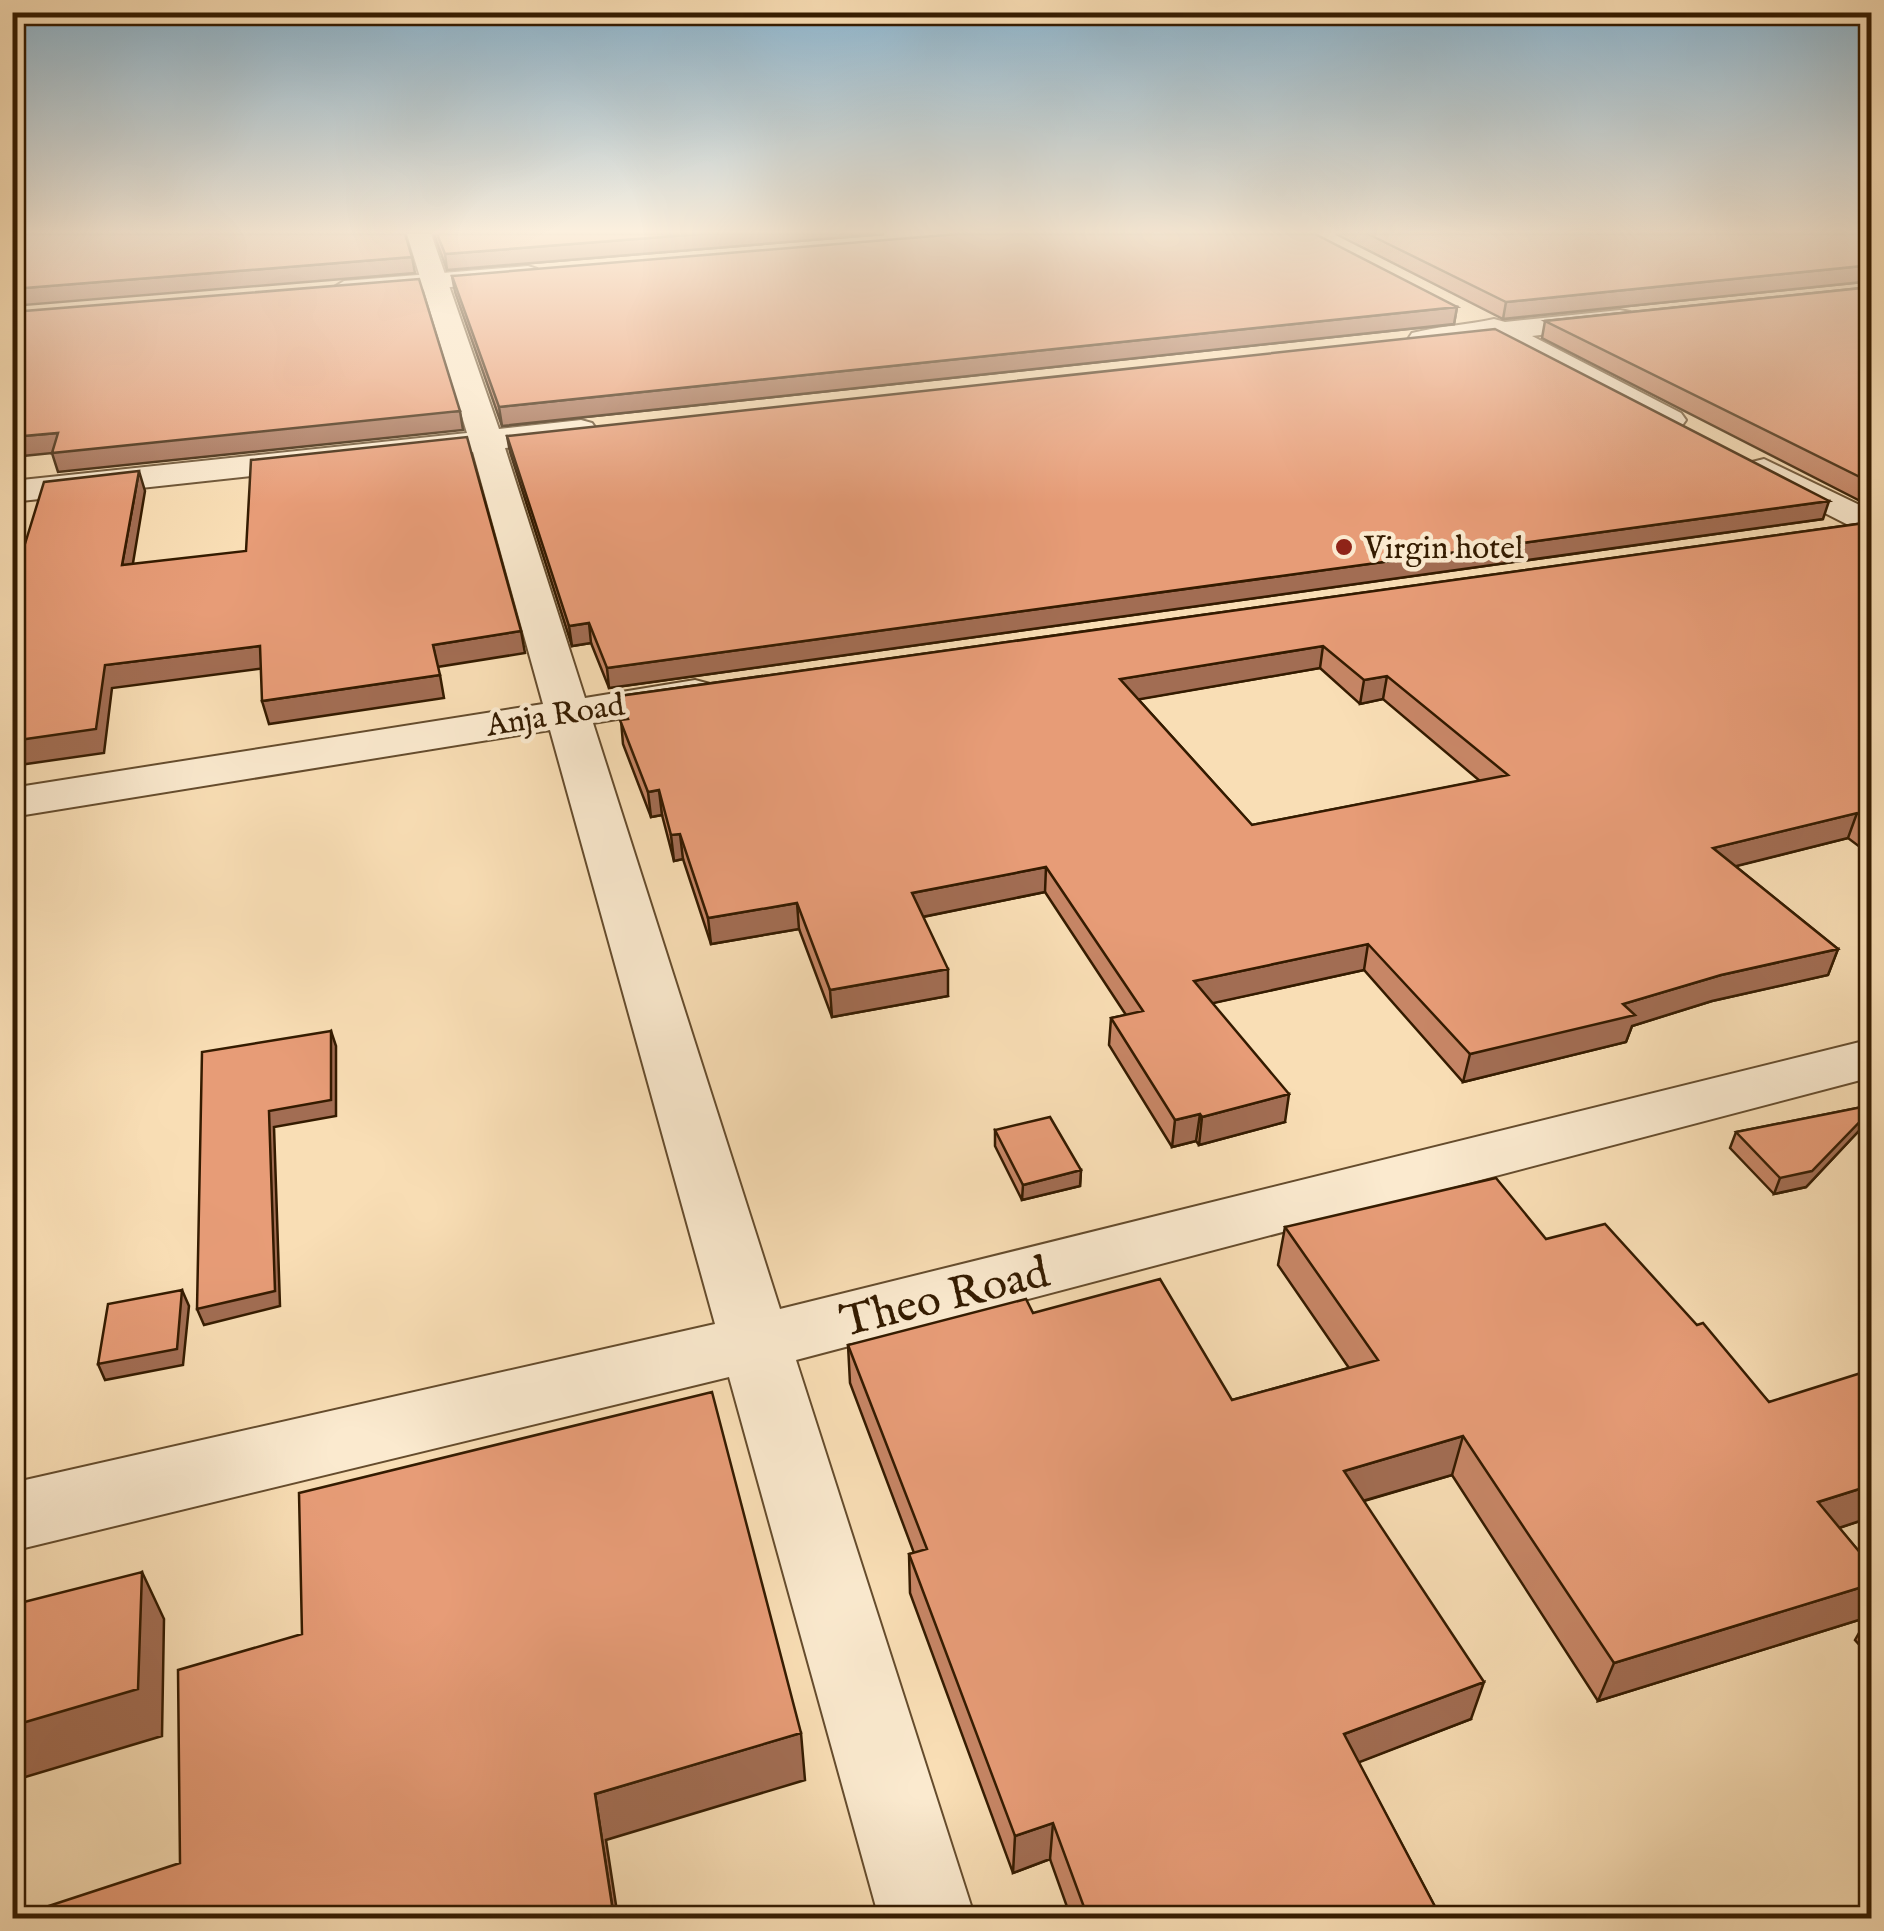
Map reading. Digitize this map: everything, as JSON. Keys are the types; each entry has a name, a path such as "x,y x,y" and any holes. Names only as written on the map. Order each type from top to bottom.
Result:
{"street":[{"path":"447,324 486,440 927,1918"},
{"path":"1487,324 1702,437"},
{"path":"1400,341 1557,324"},
{"path":"12,492 606,428"},
{"path":"1736,455 1872,526"},
{"path":"1813,535 1872,526"},
{"name":"Anja Road","path":"12,803 564,711 740,686"},
{"name":"Theo Road","path":"12,1517 754,1343 1872,1058"}],"building":[{"path":"12,324 433,324 460,411 52,453 58,433 12,437"},
{"path":"469,324 1293,324 499,407"},
{"path":"1551,324 1872,324 1872,483"},
{"path":"1495,329 1829,501 607,668 589,623 569,626 507,436"},
{"path":"467,437 521,631 433,645 440,675 262,701 260,646 105,665 96,729 12,741 12,549 24,547 44,482 139,471 122,565 246,551 251,460"},
{"path":"1872,522 1872,824 1857,813 1713,848 1838,949 1721,975 1623,1004 1635,1015 1470,1054 1368,944 1194,981 1289,1094 1202,1117 1200,1114 1175,1120 1111,1018 1143,1011 1046,867 912,893 948,969 830,990 797,903 708,918 680,834 671,835 659,790 648,792 620,720 628,719 619,696","holes":["1323,646 1364,680 1387,676 1508,775 1252,825 1120,679"]},
{"path":"331,1031 331,1100 269,1111 275,1291 197,1309 202,1052"},
{"path":"1872,1105 1812,1171 1780,1178 1736,1132"},
{"path":"1050,1117 1081,1170 1023,1185 995,1130"},
{"path":"1496,1178 1546,1239 1605,1224 1697,1325 1703,1323 1769,1402 1861,1373 1872,1383 1872,1485 1818,1502 1872,1567 1872,1584 1614,1663 1463,1436 1344,1471 1484,1682 1344,1734 1441,1918 1088,1918 1053,1823 1015,1836 909,1554 927,1549 848,1345 1026,1299 1033,1313 1160,1279 1232,1400 1378,1360 1285,1227"},
{"path":"182,1290 177,1349 98,1364 108,1304"},
{"path":"712,1392 801,1733 595,1794 614,1918 12,1918 180,1863 178,1670 302,1634 299,1493"},
{"path":"142,1572 138,1689 12,1726 12,1605"}],"place":[{"name":"Virgin hotel","path":"1344,547"}]}
